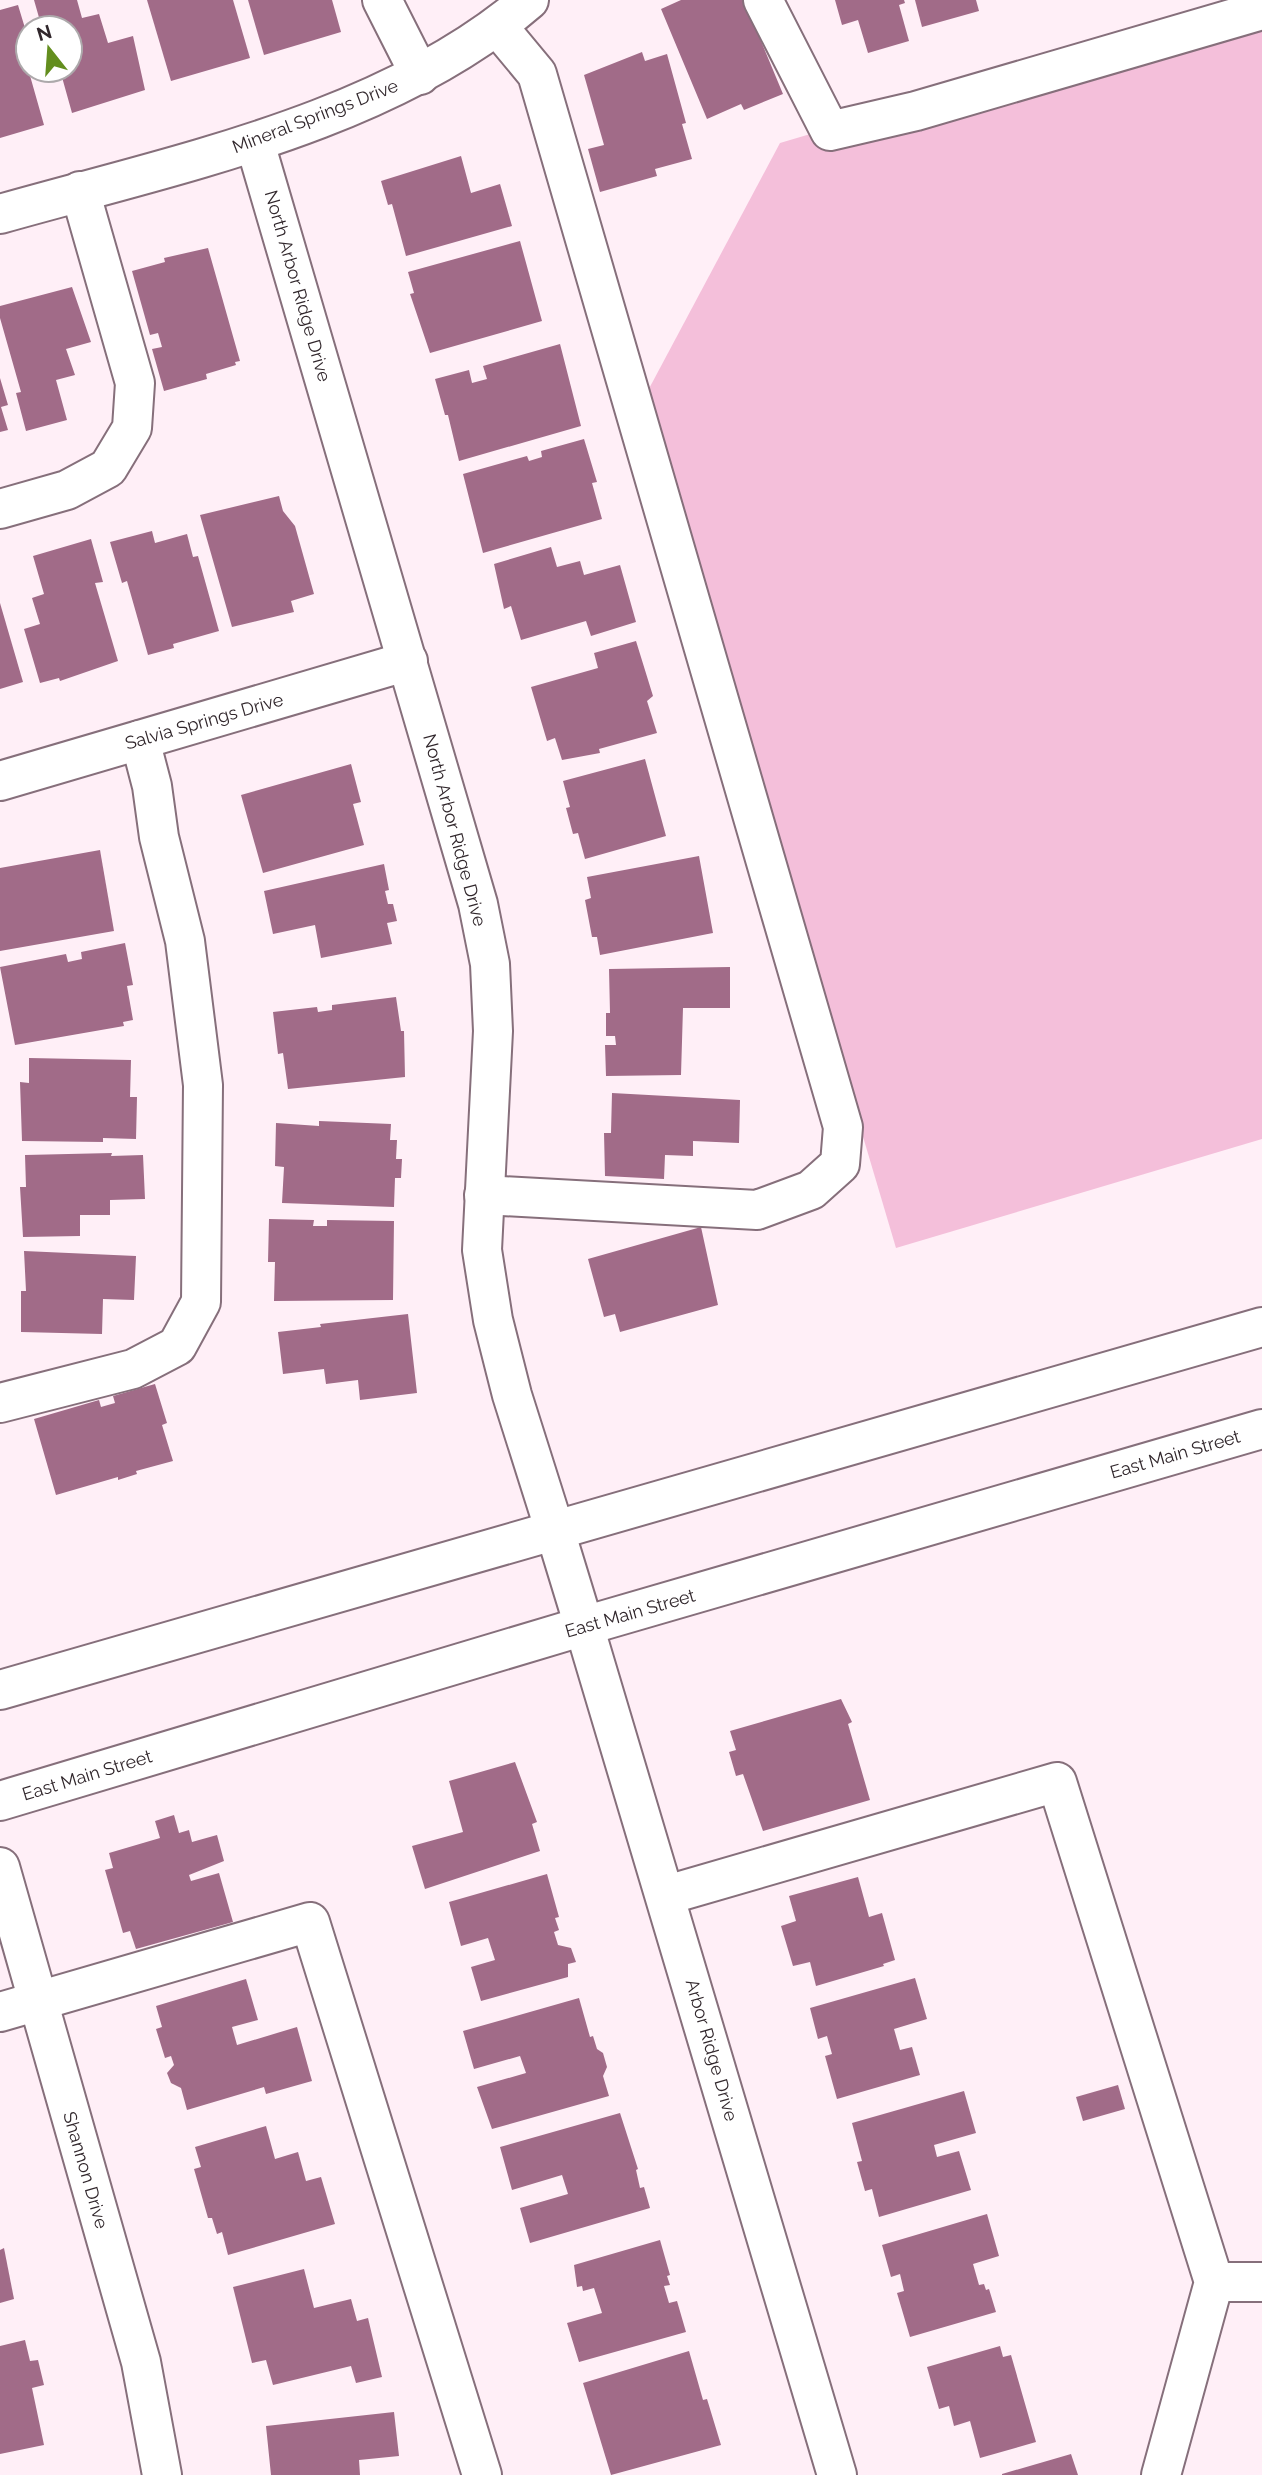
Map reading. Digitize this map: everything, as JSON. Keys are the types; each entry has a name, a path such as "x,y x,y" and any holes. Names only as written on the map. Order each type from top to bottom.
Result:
{"street":[{"path":"382,0 420,75"},
{"name":"Mineral Springs Drive","path":"0,214 255,143 420,75 498,27 529,0"},
{"path":"763,0 830,131 916,111 1262,10"},
{"path":"484,1195 757,1210 811,1190 840,1164 843,1127 537,74 498,27"},
{"name":"North Arbor Ridge Drive","path":"255,143 478,904 490,964 493,1031 482,1250 493,1320 512,1395 584,1626"},
{"path":"0,509 67,490 108,468 132,428 135,383 80,191"},
{"name":"Salvia Springs Drive","path":"0,781 408,661"},
{"path":"0,1403 133,1368 177,1346 201,1302 203,1084 184,941 159,837 152,786 140,740"},
{"path":"0,1690 1262,1327"},
{"name":"East Main Street","path":"0,1801 584,1626 1262,1429"},
{"name":"Arbor Ridge Drive","path":"584,1626 667,1895 837,2475"},
{"path":"667,1895 1057,1782 1214,2282 1161,2475"},
{"name":"Shannon Drive","path":"0,1867 141,2362 162,2475"},
{"path":"0,2012 310,1922 482,2475"},
{"path":"1214,2282 1262,2282"}],"shaded area":[{"path":"1262,0 1262,1139 896,1248 644,398 780,143"}],"building":[{"path":"34,0 77,0 81,14 38,14"},
{"path":"147,0 233,0 250,58 171,81"},
{"path":"248,0 332,0 341,32 264,55"},
{"path":"681,0 744,0 783,94 744,110 741,104 707,119 661,9"},
{"path":"835,0 904,0 905,3 899,5 909,41 868,53 858,20 842,25"},
{"path":"915,0 976,0 979,11 922,27"},
{"path":"18,5 21,14 14,14 14,84 32,84 44,125 0,138 0,10"},
{"path":"99,14 108,43 133,36 145,90 72,113 64,84 84,84 84,18"},
{"path":"642,52 645,61 667,54 686,123 682,124 692,159 655,169 657,176 600,192 588,149 604,145 584,75"},
{"path":"461,156 471,193 500,184 512,226 406,256 392,204 388,205 381,181"},
{"path":"520,241 542,321 430,353 410,294 414,293 408,272"},
{"path":"208,248 240,361 235,362 236,365 206,374 207,379 164,391 152,349 162,347 158,333 150,335 132,271 165,262 164,258"},
{"path":"72,287 91,342 66,349 75,375 56,380 67,420 26,431 16,393 21,392 0,318 0,306"},
{"path":"560,344 581,426 459,461 448,415 445,415 435,379 469,370 472,383 487,379 483,366"},
{"path":"0,378 8,405 1,407 8,430 0,432"},
{"path":"584,439 597,482 592,483 602,519 483,553 463,474 527,456 529,461 542,457 541,451"},
{"path":"279,496 283,511 295,526 314,594 291,601 294,612 232,627 200,515"},
{"path":"152,531 155,543 187,534 193,557 198,556 219,631 173,644 174,648 148,655 127,581 122,583 110,542"},
{"path":"91,539 103,582 95,583 118,661 60,681 59,678 40,683 24,629 40,624 32,598 44,594 33,556"},
{"path":"551,547 557,567 580,561 584,575 620,565 636,622 591,636 586,621 521,640 511,606 504,609 494,564"},
{"path":"0,603 23,682 0,689"},
{"path":"636,641 653,696 647,701 657,733 599,749 600,753 562,760 555,738 547,741 531,687 598,668 594,653"},
{"path":"645,759 666,836 585,859 578,833 573,834 563,781"},
{"path":"351,764 361,802 353,804 364,845 263,873 241,795"},
{"path":"100,850 114,931 0,951 0,868"},
{"path":"699,856 713,933 600,955 597,937 592,937 585,900 591,898 587,877"},
{"path":"384,864 389,890 385,891 388,904 393,904 397,921 387,923 392,944 321,958 315,925 273,934 264,891"},
{"path":"125,943 133,985 127,986 133,1020 123,1022 124,1026 15,1045 0,967 66,954 68,962 82,959 81,952"},
{"path":"730,967 730,1008 683,1008 681,1075 606,1076 605,1045 616,1045 615,1036 606,1036 606,1013 610,1013 609,969"},
{"path":"396,997 401,1031 404,1031 405,1077 288,1089 283,1053 278,1054 273,1012 317,1007 318,1012 332,1010 332,1005"},
{"path":"29,1058 131,1060 130,1097 137,1097 136,1139 103,1138 103,1142 22,1141 20,1082 29,1083"},
{"path":"612,1093 740,1100 739,1143 693,1141 693,1156 665,1155 664,1179 605,1176 604,1133 611,1133"},
{"path":"319,1121 391,1124 390,1140 397,1140 396,1159 402,1159 401,1178 395,1178 394,1207 282,1203 284,1167 275,1166 276,1123 319,1126"},
{"path":"112,1153 111,1156 143,1155 145,1199 110,1200 110,1215 80,1215 80,1236 23,1237 20,1187 26,1187 25,1155"},
{"path":"269,1219 314,1220 313,1226 327,1226 327,1220 394,1221 393,1300 274,1301 275,1262 268,1262"},
{"path":"701,1227 718,1305 620,1332 615,1314 604,1317 588,1259"},
{"path":"24,1251 136,1256 134,1300 103,1299 102,1334 21,1332 21,1291 26,1291"},
{"path":"408,1314 417,1393 360,1400 358,1380 326,1384 324,1369 283,1374 278,1332 321,1327 320,1324"},
{"path":"155,1384 167,1423 162,1425 173,1461 136,1471 137,1474 118,1480 118,1477 56,1495 34,1419 99,1400 101,1407 115,1403 113,1396"},
{"path":"841,1699 852,1722 848,1724 870,1800 763,1831 743,1774 736,1776 729,1752 736,1750 730,1731"},
{"path":"515,1762 537,1822 532,1824 540,1851 425,1889 412,1846 463,1832 449,1781"},
{"path":"174,1815 179,1833 189,1830 192,1842 217,1835 224,1861 189,1875 191,1881 219,1873 233,1922 136,1949 130,1931 123,1933 105,1870 113,1868 109,1853 160,1838 155,1821"},
{"path":"547,1874 559,1917 555,1918 559,1930 554,1932 558,1945 571,1948 576,1962 568,1964 568,1977 481,2001 471,1967 495,1960 488,1938 461,1946 449,1902"},
{"path":"858,1877 869,1917 882,1913 895,1960 883,1964 884,1966 816,1986 810,1962 793,1966 781,1926 796,1921 789,1896"},
{"path":"915,1978 927,2019 894,2029 900,2050 912,2047 920,2075 837,2099 825,2056 832,2054 827,2036 818,2039 810,2008"},
{"path":"246,1979 258,2020 232,2027 237,2045 297,2027 312,2081 266,2094 264,2087 187,2110 181,2088 171,2083 167,2073 174,2065 171,2056 165,2058 156,2029 162,2027 156,2006"},
{"path":"579,1998 590,2037 593,2036 597,2049 603,2053 607,2067 603,2076 609,2096 492,2129 477,2087 526,2073 520,2056 474,2069 463,2031"},
{"path":"1118,2085 1125,2109 1083,2121 1076,2097"},
{"path":"964,2091 976,2133 934,2145 937,2157 959,2151 971,2190 879,2217 872,2189 865,2191 857,2162 862,2161 852,2123"},
{"path":"620,2113 638,2169 640,2188 644,2187 650,2208 530,2243 520,2208 568,2194 562,2175 512,2190 500,2147"},
{"path":"266,2126 275,2159 298,2152 306,2181 321,2177 335,2224 228,2255 222,2232 217,2234 212,2218 208,2218 194,2169 201,2167 195,2147"},
{"path":"987,2214 999,2256 973,2264 979,2285 984,2284 986,2290 989,2289 996,2312 910,2337 897,2293 904,2291 900,2274 891,2277 882,2245"},
{"path":"660,2240 670,2275 667,2276 670,2285 664,2286 669,2303 677,2301 686,2332 579,2362 567,2323 602,2313 594,2288 583,2291 582,2286 577,2287 574,2265"},
{"path":"4,2248 14,2299 0,2303 0,2250"},
{"path":"304,2269 314,2308 351,2299 357,2321 368,2318 382,2377 356,2383 351,2366 273,2385 266,2360 252,2363 233,2287"},
{"path":"25,2340 30,2361 38,2360 44,2385 32,2388 44,2445 0,2454 0,2346"},
{"path":"1000,2346 1003,2357 1011,2355 1036,2442 980,2458 970,2421 954,2426 949,2406 939,2409 927,2367"},
{"path":"689,2351 703,2400 707,2399 721,2445 611,2475 583,2383"},
{"path":"394,2412 399,2456 359,2460 360,2475 271,2475 266,2426"},
{"path":"1071,2454 1078,2475 1002,2475 1002,2474"}]}
